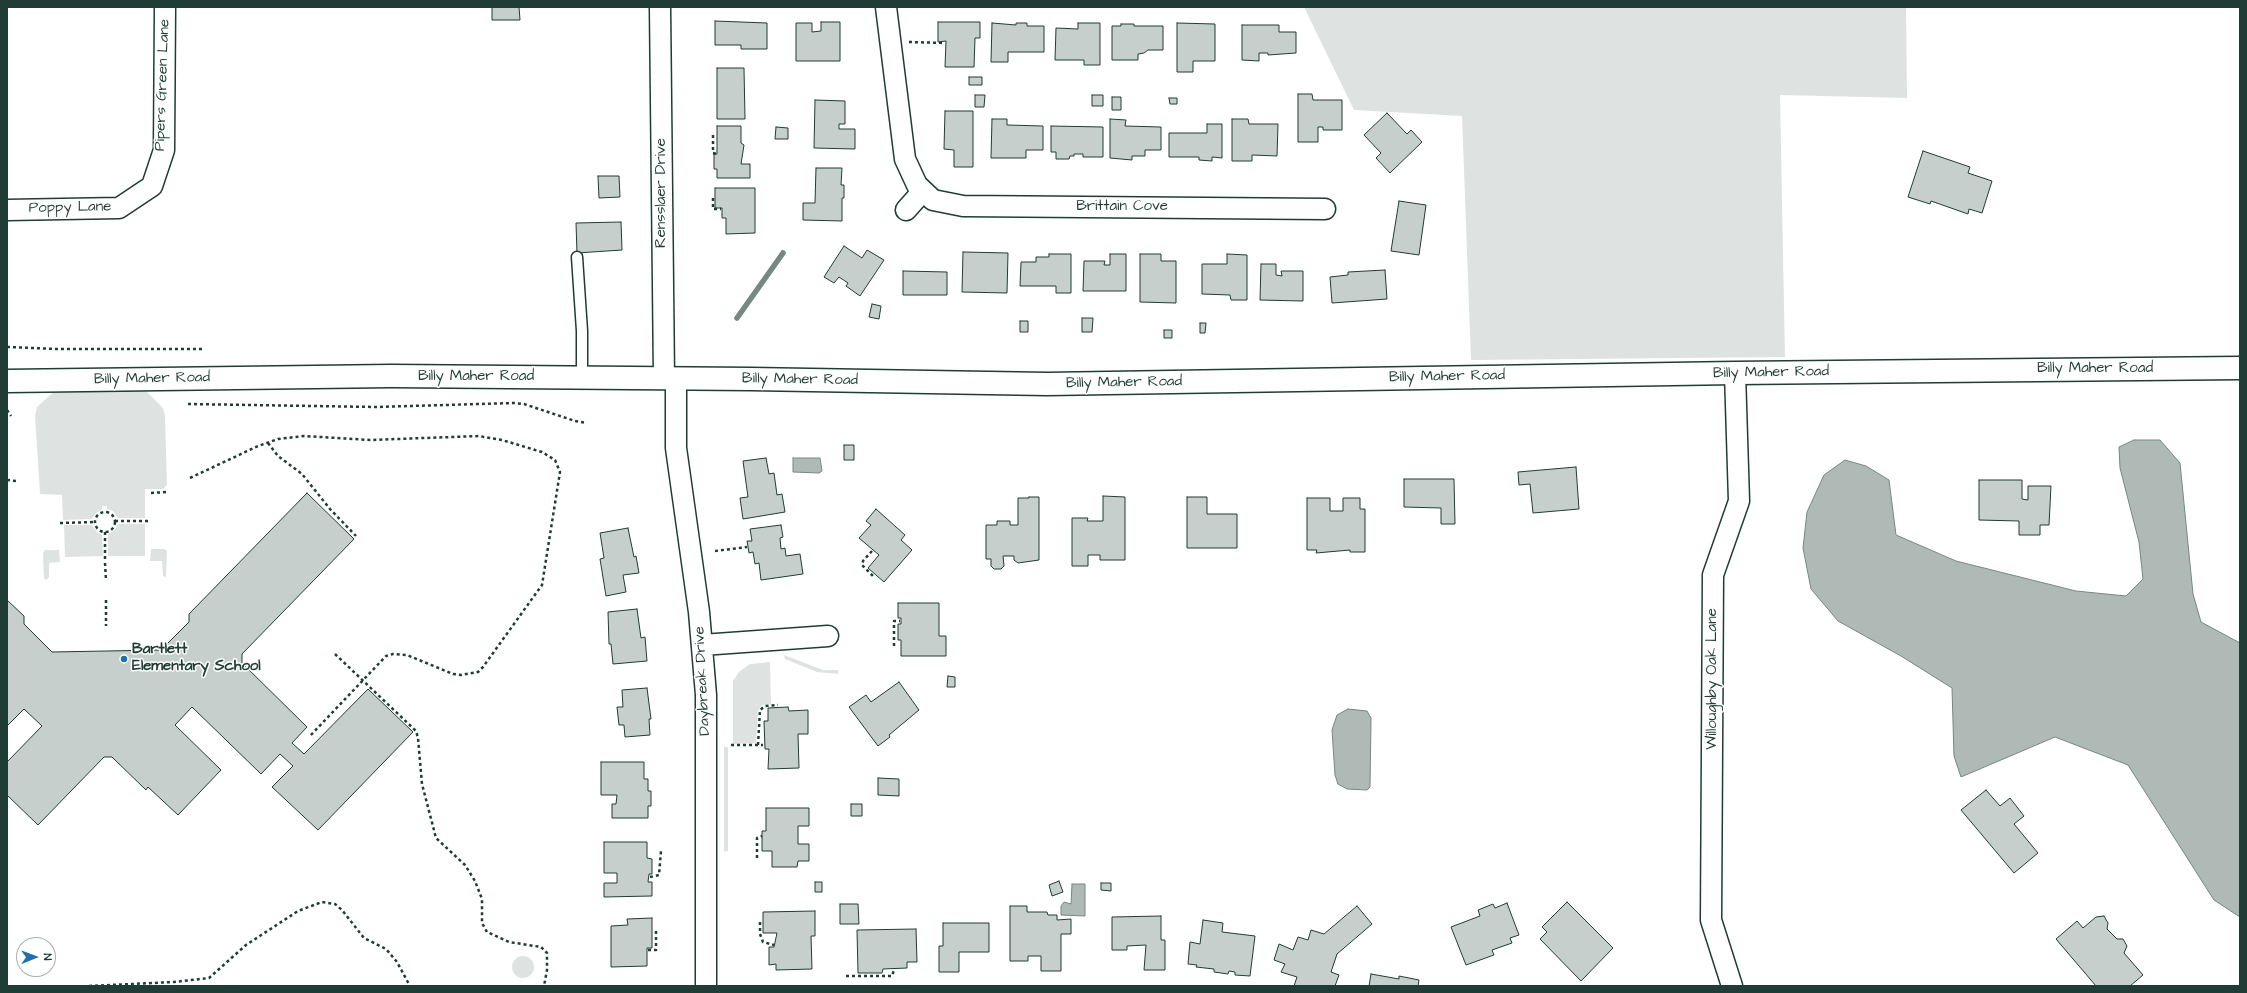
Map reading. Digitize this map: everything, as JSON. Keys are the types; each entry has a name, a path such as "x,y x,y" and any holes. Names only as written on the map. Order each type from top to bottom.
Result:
{"main road":[{"name":"Billy Maher Road","path":"7,381 391,376 670,378 1047,384 1735,373 2240,368"}],"street":[{"name":"Pipers Green Lane","path":"152,186 164,150 165,7"},
{"name":"Rensslaer Drive","path":"660,7 670,378"},
{"path":"886,7 905,159 913,178 922,192 906,210"},
{"name":"Poppy Lane","path":"7,210 119,208 152,186"},
{"name":"Brittain Cove","path":"922,192 933,200 963,206 1325,209"},
{"name":"Willoughby Oak Lane","path":"1732,986 1711,920 1711,904 1713,575 1739,501 1735,373"},
{"name":"Daybreak Drive","path":"670,378 676,448 693,564 706,695 706,986"},
{"path":"702,645 828,636"}],"lane":[{"path":"577,257 582,330 582,378"}],"path":[{"path":"904,42 944,43"},
{"path":"712,135 712,154 717,154"},
{"path":"713,198 713,209 721,209"},
{"path":"7,347 57,349 203,349"},
{"path":"188,404 376,407 514,403 524,404 575,421 587,423"},
{"path":"7,410 11,416"},
{"path":"190,478 242,452 268,443 304,436 370,440 479,436 502,440 542,452 555,460 559,468 559,479 542,586 478,672 466,675 453,674 407,655 393,654 378,662 309,737"},
{"path":"268,443 278,456 302,474 330,509 356,536"},
{"path":"7,480 16,481"},
{"path":"151,493 166,492"},
{"path":"106,512 113,515 115,521 111,530 105,532 99,530 95,522 100,513 106,512"},
{"path":"115,521 148,521"},
{"path":"60,522 95,522"},
{"path":"105,532 106,580"},
{"path":"716,551 747,547"},
{"path":"872,551 863,561 862,565 874,577"},
{"path":"106,600 106,626"},
{"path":"894,646 894,621 900,621"},
{"path":"335,654 416,731 422,784 436,838 465,865 475,880 482,899 483,927 487,932 498,939 541,947 547,953 548,959 546,981 544,986"},
{"path":"758,745 760,710 765,706 778,705"},
{"path":"731,745 763,745"},
{"path":"757,858 757,838 762,836"},
{"path":"650,878 659,874 661,851"},
{"path":"89,986 174,982 209,978 246,945 298,911 322,902 338,907 364,938 386,949 397,962 410,986"},
{"path":"760,922 760,934 763,942 774,945"},
{"path":"648,950 656,950 656,931"},
{"path":"846,976 892,976 894,970"}],"shaded area":[{"path":"1304,7 1906,7 1907,98 1780,95 1785,357 1471,360 1462,116 1354,110"},
{"path":"57,389 144,389 163,408 165,416 167,485 163,489 145,489 145,518 118,518 113,511 107,509 107,506 102,506 102,509 96,513 92,519 63,520 62,495 40,494 35,416 37,407"},
{"path":"2134,440 2160,440 2180,463 2193,594 2201,622 2240,643 2240,917 2214,900 2128,765 2055,737 1961,777 1954,756 1952,688 1901,656 1838,621 1811,589 1803,548 1807,512 1824,475 1845,460 1866,466 1889,480 1896,535 1956,561 2076,591 2126,596 2143,579 2139,542 2120,468 2119,447"},
{"path":"793,458 820,458 822,471 819,473 793,472"},
{"path":"118,524 145,524 145,556 108,556 108,534 115,530"},
{"path":"64,525 92,525 97,532 102,535 103,556 65,557"},
{"path":"151,549 164,549 167,551 166,577 163,576 162,561 150,561"},
{"path":"45,550 59,550 60,562 49,563 49,577 46,580 44,578 43,553"},
{"path":"784,655 823,670 838,670 838,674 817,672 785,659"},
{"path":"770,662 771,704 762,705 758,711 756,743 733,744 733,681 739,672 750,664"},
{"path":"1348,709 1367,711 1371,718 1370,787 1367,790 1347,789 1338,784 1335,775 1332,730 1337,715"},
{"path":"724,747 728,747 728,851 724,852"},
{"path":"1072,884 1085,884 1085,916 1061,915 1061,906 1064,902 1071,904"},
{"path":"523,956 527,957 533,963 533,971 527,977 523,978 519,977 513,971 512,967 513,963 519,957"}],"building":[{"path":"492,7 519,7 520,20 492,20"},
{"path":"715,21 767,23 767,49 741,49 741,45 715,45"},
{"path":"821,22 840,22 840,61 796,61 796,23 812,23 812,32 821,31"},
{"path":"938,22 980,22 980,38 975,38 974,67 945,67 946,41 938,42"},
{"path":"992,23 1016,25 1016,23 1027,23 1027,26 1044,26 1044,52 1008,52 1008,62 991,62"},
{"path":"1078,23 1100,23 1100,65 1084,65 1084,60 1055,60 1056,28 1078,29"},
{"path":"1177,23 1215,24 1215,61 1193,61 1193,72 1177,72"},
{"path":"1121,24 1134,24 1134,26 1163,26 1163,50 1148,50 1144,53 1138,54 1138,60 1112,60 1112,26 1121,26"},
{"path":"1242,25 1279,25 1279,32 1296,32 1296,53 1268,55 1268,53 1259,53 1259,61 1242,60"},
{"path":"717,68 744,68 745,119 717,119"},
{"path":"969,77 982,77 982,85 969,85"},
{"path":"1298,94 1312,94 1313,100 1342,100 1342,130 1323,130 1323,127 1318,127 1318,142 1298,142"},
{"path":"975,95 985,95 984,107 975,107"},
{"path":"1092,95 1103,95 1103,106 1092,106"},
{"path":"1112,97 1121,97 1121,110 1112,110"},
{"path":"1169,98 1177,98 1177,104 1170,104"},
{"path":"815,100 845,101 845,124 839,124 839,129 855,129 855,149 814,148"},
{"path":"945,111 973,111 973,167 954,167 954,150 944,149"},
{"path":"1387,113 1407,134 1411,130 1422,142 1390,173 1376,158 1381,153 1364,135"},
{"path":"992,119 1007,119 1007,125 1043,126 1043,150 1026,150 1026,158 991,158"},
{"path":"1110,119 1126,120 1125,126 1161,127 1161,150 1145,150 1145,156 1132,156 1132,160 1110,158"},
{"path":"1232,119 1248,119 1249,124 1278,124 1277,156 1252,155 1252,161 1232,161"},
{"path":"1207,124 1222,124 1222,158 1212,157 1212,161 1199,160 1199,157 1169,157 1169,133 1207,133"},
{"path":"717,126 741,126 741,143 744,145 741,164 750,164 750,178 717,178 717,169 714,169 714,154 717,154"},
{"path":"1051,126 1103,127 1103,157 1083,157 1083,154 1074,154 1074,156 1070,156 1069,159 1056,159 1056,152 1051,152"},
{"path":"776,127 788,128 788,139 775,139"},
{"path":"1923,151 1970,167 1968,173 1992,181 1982,213 1969,209 1968,214 1931,201 1930,204 1908,197"},
{"path":"816,168 842,168 841,185 844,185 844,198 842,198 842,221 803,220 803,203 815,203"},
{"path":"598,176 619,176 620,197 599,198"},
{"path":"715,188 755,188 755,233 726,234 726,218 722,218 722,208 715,208"},
{"path":"1399,201 1426,205 1419,255 1391,251"},
{"path":"621,222 622,250 577,253 576,223"},
{"path":"844,246 862,258 867,250 884,260 860,296 846,286 848,283 839,277 834,283 824,277"},
{"path":"963,252 1008,253 1007,293 962,292"},
{"path":"1049,254 1071,254 1071,293 1056,293 1056,286 1020,286 1021,262 1036,262 1036,257 1049,257"},
{"path":"1110,254 1126,254 1126,291 1083,291 1084,261 1105,261 1104,265 1110,265"},
{"path":"1140,254 1161,254 1161,261 1176,261 1176,303 1140,302"},
{"path":"1227,254 1247,255 1247,300 1231,300 1230,295 1202,294 1202,264 1227,264"},
{"path":"1261,264 1276,264 1276,275 1282,276 1281,271 1303,271 1303,301 1260,300"},
{"path":"1385,270 1387,299 1332,303 1330,277 1348,275 1348,272"},
{"path":"903,271 947,272 947,295 903,295"},
{"path":"872,304 881,306 879,319 869,317"},
{"path":"1082,318 1093,318 1092,332 1082,332"},
{"path":"1020,321 1028,321 1028,332 1020,332"},
{"path":"1200,323 1206,323 1205,333 1200,333"},
{"path":"1164,330 1172,330 1172,338 1164,338"},
{"path":"844,445 854,445 854,460 844,460"},
{"path":"766,458 769,474 774,473 777,495 782,494 785,512 743,519 740,498 748,497 743,461"},
{"path":"1576,467 1579,509 1533,513 1530,484 1519,485 1518,472"},
{"path":"1404,479 1454,479 1455,524 1441,524 1441,508 1404,507"},
{"path":"1979,480 2022,480 2022,499 2028,500 2028,486 2051,486 2049,525 2040,525 2040,535 2019,535 2019,521 1979,520"},
{"name":"Bartlett Elementary School","path":"307,493 354,539 242,654 242,663 307,727 292,743 304,754 368,689 413,732 318,830 272,787 293,766 280,754 261,774 192,707 175,725 221,770 178,815 148,787 146,790 112,757 104,757 38,825 7,795 7,762 42,726 24,709 7,726 7,600 24,616 24,624 52,652 161,650 189,622 189,614"},
{"path":"1103,496 1125,497 1125,560 1100,560 1100,555 1088,555 1088,566 1072,566 1072,518 1088,518 1087,521 1103,521"},
{"path":"1039,497 1039,560 1018,563 1014,560 1014,556 1003,556 1004,566 1001,569 994,569 991,566 991,559 986,559 986,525 997,525 997,521 1010,521 1010,525 1018,525 1018,498"},
{"path":"1187,497 1207,497 1207,514 1237,514 1237,548 1187,548"},
{"path":"1307,498 1330,498 1330,511 1343,511 1343,498 1360,498 1360,509 1365,509 1365,552 1350,552 1350,550 1316,553 1317,550 1307,550"},
{"path":"876,509 905,535 901,540 912,550 884,582 868,568 879,555 859,538 871,525 866,521"},
{"path":"781,525 783,537 780,538 781,549 785,548 786,556 800,554 803,574 761,580 759,563 755,564 753,552 749,553 747,541 752,541 750,529"},
{"path":"628,528 639,573 623,575 626,592 606,596 600,559 604,558 600,533"},
{"path":"898,603 939,603 939,636 946,636 946,656 901,656 901,640 898,640 898,624 901,624 901,618 898,618"},
{"path":"637,609 641,638 645,637 647,661 613,664 611,644 609,644 608,612"},
{"path":"948,676 955,677 955,687 947,687"},
{"path":"899,682 919,710 878,746 849,707 866,695 871,702"},
{"path":"647,688 651,719 649,719 650,735 625,737 624,725 619,725 617,707 623,707 622,690"},
{"path":"788,707 789,711 808,710 808,734 798,734 799,768 768,769 769,749 765,749 764,721 768,721 768,708"},
{"path":"601,762 644,762 644,779 648,779 648,791 651,791 651,806 648,806 648,818 612,818 612,804 616,804 617,795 601,795"},
{"path":"878,778 899,779 899,796 878,795"},
{"path":"1986,790 2000,806 2010,798 2024,816 2014,824 2038,853 2014,873 1961,810"},
{"path":"851,804 862,804 862,816 851,816"},
{"path":"766,808 809,808 809,826 798,826 798,844 809,844 809,861 798,861 797,867 772,867 772,851 762,851 762,831 766,831"},
{"path":"604,842 647,842 647,858 652,859 652,874 649,874 648,882 652,882 652,896 604,897 604,883 617,883 617,873 604,873"},
{"path":"1059,881 1063,892 1052,896 1049,885"},
{"path":"815,882 822,882 822,892 815,892"},
{"path":"1101,883 1111,883 1111,891 1101,890"},
{"path":"1567,902 1613,948 1581,981 1540,939 1547,932 1542,927"},
{"path":"1507,903 1519,935 1510,938 1512,943 1492,950 1494,955 1466,965 1451,927 1480,916 1478,910 1493,904 1495,908"},
{"path":"840,904 858,904 859,924 840,924"},
{"path":"1010,906 1027,906 1027,912 1047,912 1048,915 1057,915 1057,920 1071,919 1071,934 1061,934 1061,971 1041,971 1041,956 1028,956 1028,961 1010,961"},
{"path":"1357,906 1372,924 1337,954 1331,972 1339,975 1335,986 1294,986 1297,977 1281,972 1285,964 1274,960 1279,944 1293,950 1298,937 1308,940 1311,930 1324,934"},
{"path":"815,911 815,936 811,936 812,969 776,970 776,964 769,965 769,947 774,947 777,933 763,933 763,912"},
{"path":"1161,916 1161,940 1165,940 1165,970 1144,970 1146,945 1127,946 1127,950 1112,950 1112,917"},
{"path":"2104,916 2108,923 2107,929 2117,939 2123,939 2127,946 2124,953 2143,975 2130,986 2096,986 2056,939 2077,921 2083,928 2096,917"},
{"path":"652,918 652,948 647,948 647,966 611,967 611,926 628,925 627,919"},
{"path":"1203,920 1223,923 1222,932 1255,936 1250,976 1235,975 1235,972 1229,971 1228,974 1214,972 1214,969 1196,967 1197,965 1188,964 1190,942 1200,944"},
{"path":"943,923 989,923 989,952 959,952 959,972 939,972 939,946 943,946"},
{"path":"916,929 917,962 907,962 907,968 883,969 882,973 858,973 857,930"},
{"path":"1371,974 1399,979 1399,976 1419,980 1418,986 1369,986"}],"waterway":[{"path":"737,318 783,253"}],"place":[{"name":"Bartlett Elementary School","path":"124,659"}]}
